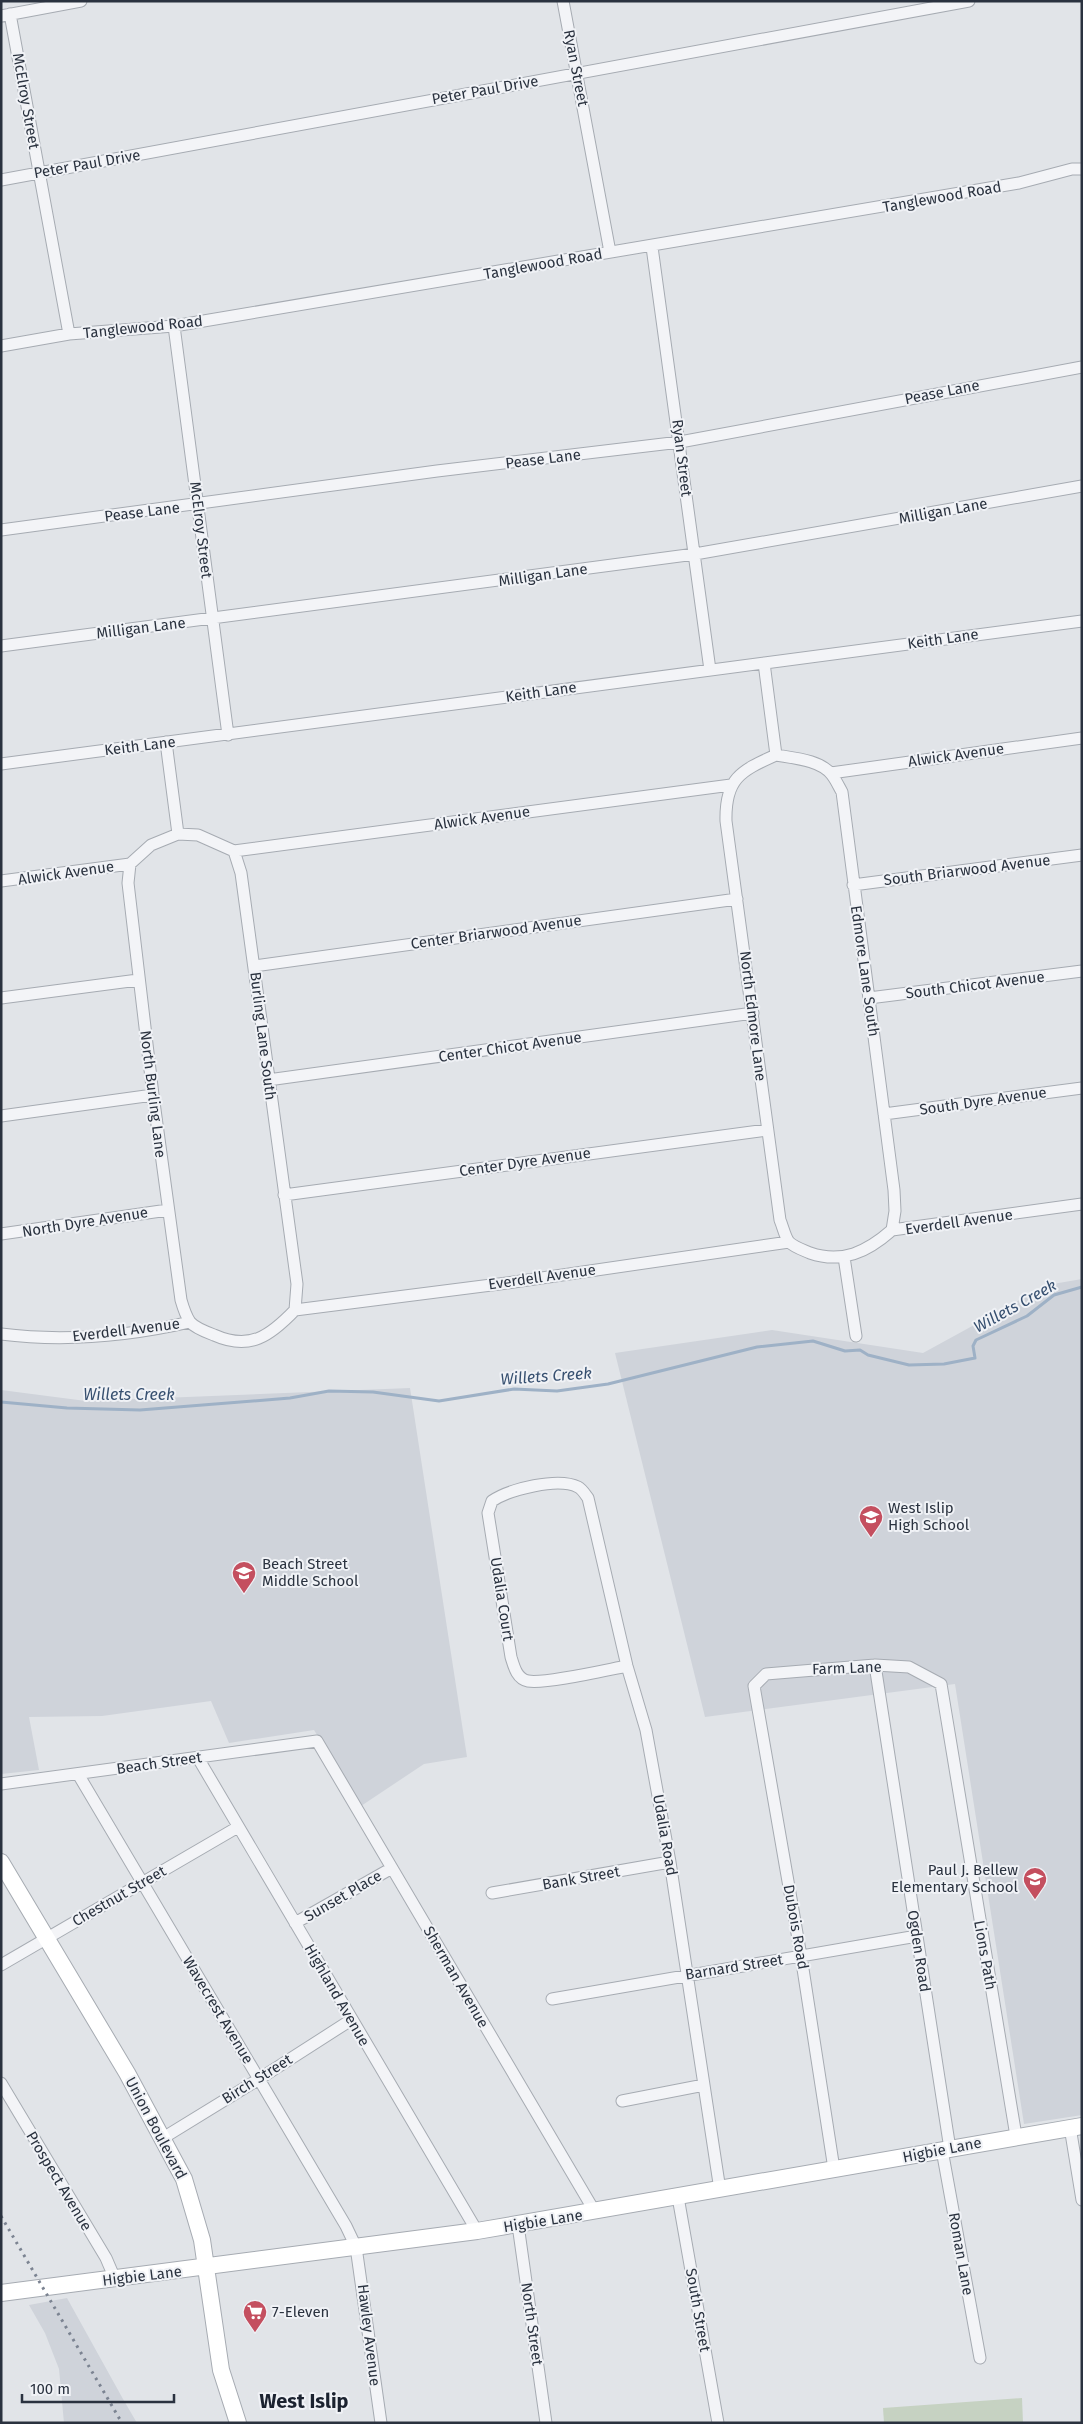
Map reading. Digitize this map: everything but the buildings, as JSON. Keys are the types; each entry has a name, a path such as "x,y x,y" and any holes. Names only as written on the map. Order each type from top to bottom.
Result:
{"main road":[{"name":"Union Boulevard","path":"1,1862 163,2138 190,2195 201,2234 220,2363 238,2423"},
{"name":"Higbie Lane","path":"1,2293 206,2268 518,2225 1076,2126"}],"street":[{"path":"6,15 81,1"},
{"name":"Ryan Street","path":"563,1 610,252"},
{"name":"Peter Paul Drive","path":"1,180 969,1"},
{"name":"McElroy Street","path":"6,15 39,173 69,334"},
{"name":"Tanglewood Road","path":"1,346 69,334 174,326 610,252 652,247 1019,183 1072,169 1082,169"},
{"name":"Ryan Street","path":"652,247 710,670"},
{"name":"McElroy Street","path":"174,326 228,735"},
{"name":"Pease Lane","path":"1,530 437,471 680,442 1082,367"},
{"name":"Milligan Lane","path":"1,646 213,620 694,554 1082,486"},
{"name":"Keith Lane","path":"1,764 1082,621"},
{"path":"764,663 776,756"},
{"name":"Alwick Avenue","path":"831,773 1082,738"},
{"path":"166,742 178,834"},
{"path":"730,785 754,765 776,756 804,760 831,773"},
{"name":"Edmore Lane South","path":"831,773 842,792 894,1197 895,1210 892,1230"},
{"name":"Alwick Avenue","path":"234,851 730,785"},
{"name":"North Edmore Lane","path":"730,785 726,801 726,821 780,1220 789,1242"},
{"path":"130,864 151,846 178,834 198,835 234,851"},
{"name":"Burling Lane South","path":"234,851 241,873 297,1284 296,1310"},
{"name":"South Briarwood Avenue","path":"853,885 1082,855"},
{"name":"Alwick Avenue","path":"1,881 130,864"},
{"name":"North Burling Lane","path":"130,864 128,883 138,980 168,1210 180,1300 190,1322"},
{"name":"Center Briarwood Avenue","path":"254,966 737,899"},
{"name":"South Chicot Avenue","path":"869,998 1082,971"},
{"path":"1,998 138,980"},
{"name":"Center Chicot Avenue","path":"268,1080 753,1014"},
{"name":"South Dyre Avenue","path":"884,1114 1082,1088"},
{"path":"1,1116 153,1095"},
{"name":"Center Dyre Avenue","path":"284,1195 767,1130"},
{"name":"Everdell Avenue","path":"844,1257 875,1245 892,1230 1082,1204"},
{"name":"North Dyre Avenue","path":"1,1234 168,1210"},
{"path":"789,1242 801,1250 823,1257 844,1257 856,1336"},
{"name":"Everdell Avenue","path":"296,1310 507,1283 789,1242"},
{"path":"190,1322 223,1339 243,1343 258,1339 285,1321 296,1310"},
{"name":"Everdell Avenue","path":"1,1334 88,1337 166,1328 190,1322"},
{"name":"Udalia Court","path":"580,1487 563,1482 512,1491 492,1501 488,1513 511,1657 516,1673 527,1681 627,1666"},
{"name":"Udalia Road","path":"580,1487 588,1498 627,1666 646,1730 670,1862 720,2190"},
{"name":"Farm Lane","path":"754,1686 766,1674 875,1665 909,1667 941,1684"},
{"name":"Ogden Road","path":"875,1665 917,1936 946,2150"},
{"name":"Lions Path","path":"941,1684 1016,2136"},
{"name":"Dubois Road","path":"754,1686 801,1956 834,2169"},
{"name":"Beach Street","path":"1,1784 317,1741"},
{"name":"Sherman Avenue","path":"317,1741 595,2212"},
{"name":"Highland Avenue","path":"198,1758 477,2231"},
{"name":"Wavecrest Avenue","path":"78,1774 346,2226 356,2247"},
{"name":"Chestnut Street","path":"1,1965 238,1828"},
{"name":"Bank Street","path":"492,1893 670,1862"},
{"name":"Sunset Place","path":"295,1923 392,1868"},
{"name":"Barnard Street","path":"552,1999 917,1936"},
{"name":"Birch Street","path":"163,2138 351,2020"},
{"name":"Prospect Avenue","path":"1,2083 106,2258 115,2279"},
{"path":"622,2101 704,2086"},
{"path":"1076,2126 1082,2200"},
{"name":"Roman Lane","path":"946,2150 980,2358"},
{"name":"South Street","path":"678,2197 718,2423"},
{"name":"North Street","path":"518,2225 546,2423"},
{"name":"Hawley Avenue","path":"356,2247 381,2423"}],"shaded area":[{"name":"West Islip High School","path":"1082,1279 1082,2115 1024,2124 955,1684 705,1717 615,1353 772,1330 923,1353 1047,1285"},
{"name":"Beach Street Middle School","path":"410,1388 467,1757 424,1764 361,1806 314,1730 229,1743 211,1701 102,1716 29,1717 39,1770 1,1774 1,1390 86,1401"},
{"path":"67,2298 137,2423 64,2423 59,2369 45,2333 29,2305"}],"green space":[{"path":"1022,2398 1023,2423 884,2423 883,2408"}],"waterway":[{"name":"Willets Creek","path":"1,1402 67,1408 140,1410 290,1398 329,1391 373,1392 439,1401 514,1389 557,1391 608,1384 757,1347 813,1341 845,1351 860,1350 868,1355 909,1365 944,1364 975,1358 973,1346 976,1340 1027,1316 1054,1295 1082,1287"}],"railway":[{"path":"1,2216 122,2423"}],"place":[{"name":"West Islip High School","path":"871,1538"},
{"name":"Beach Street Middle School","path":"244,1594"},
{"name":"Paul J. Bellew Elementary School","path":"1035,1900"},
{"name":"7-Eleven","path":"255,2333"}],"district":[{"name":"West Islip","path":"304,2401"}]}
